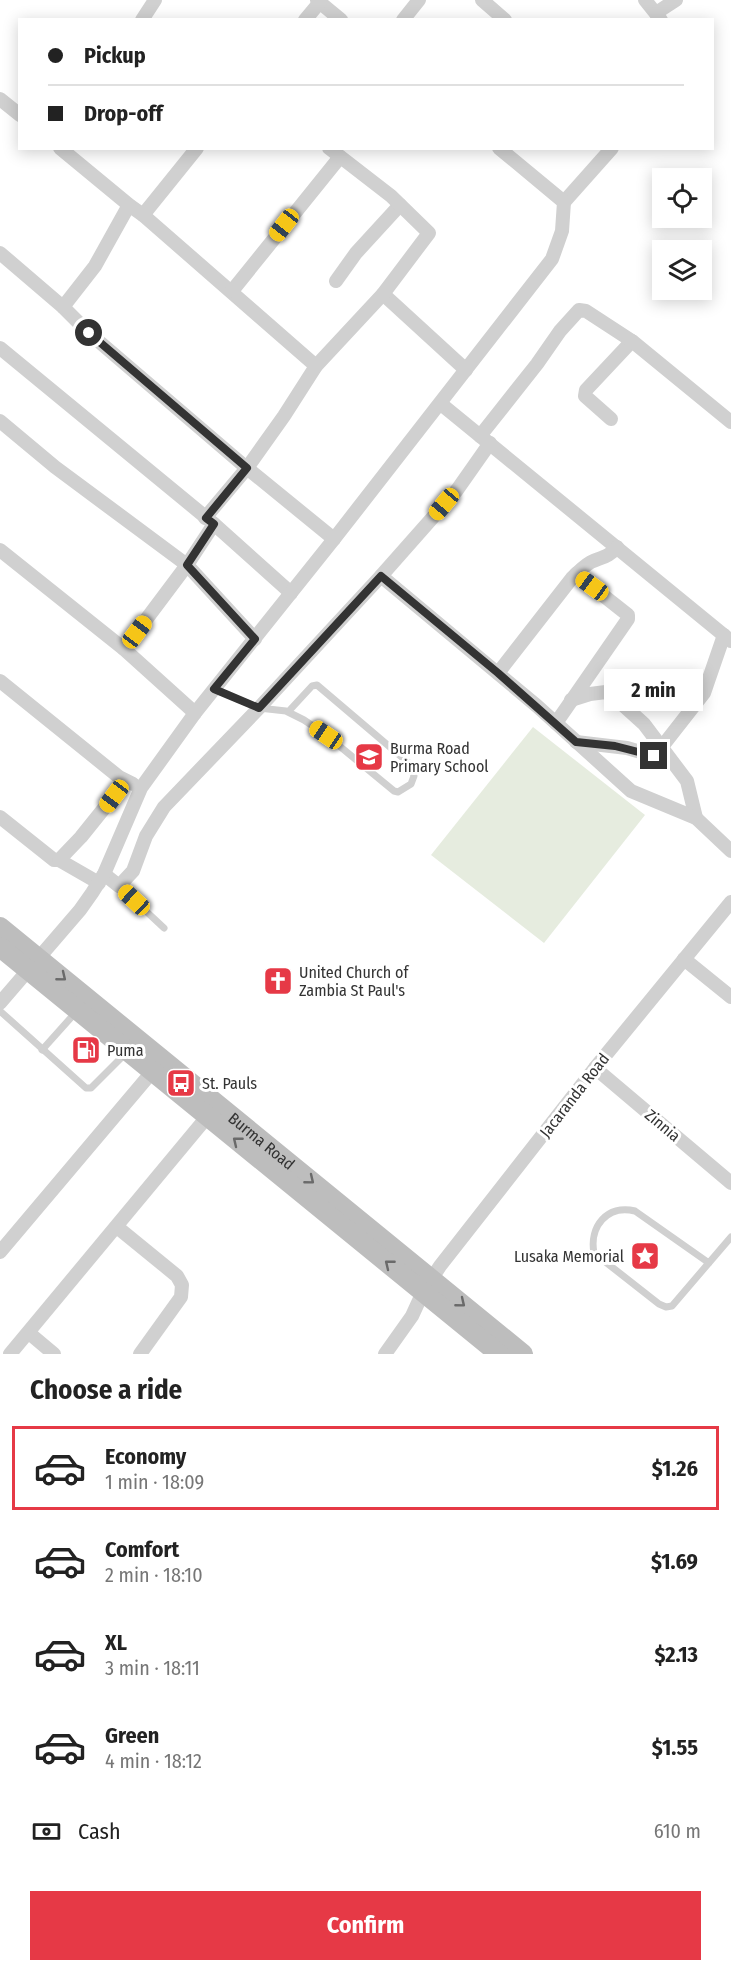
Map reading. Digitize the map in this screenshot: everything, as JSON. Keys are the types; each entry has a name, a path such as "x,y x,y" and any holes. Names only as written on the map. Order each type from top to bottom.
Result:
{"main road":[{"name":"Burma Road","path":"0,927 77,1011 207,1117 427,1285 523,1354"},
{"name":"Burma Road","path":"0,948 33,964 427,1285 499,1354"}],"street":[{"path":"143,18 155,0"},
{"path":"405,18 419,0"},
{"path":"482,0 503,18"},
{"path":"645,0 658,16 676,0"},
{"path":"306,18 319,1 339,18"},
{"path":"0,99 18,113"},
{"path":"62,150 143,214 316,366"},
{"path":"143,214 195,150"},
{"path":"501,150 564,202"},
{"path":"0,1003 80,910 102,878 141,788 195,713 441,404 552,259 562,231 564,202 610,150"},
{"path":"124,649 187,565 210,521 284,416 316,366 383,294 429,233 400,205 334,153 232,291"},
{"path":"63,307 95,267 129,205"},
{"path":"336,281 356,253 400,205"},
{"path":"0,253 63,307 89,333 334,539"},
{"path":"383,294 466,370"},
{"path":"0,817 54,860 118,886 133,871 146,836 164,807 381,576 456,490 485,439 560,331 579,309 586,311 632,341 731,422"},
{"path":"610,419 585,396 586,390 632,341"},
{"path":"0,348 210,521 291,593"},
{"path":"441,404 728,638 704,693 661,748"},
{"path":"0,421 55,467 187,565 255,639"},
{"path":"498,673 576,574 594,561 609,556 617,547"},
{"path":"0,550 124,649 195,713"},
{"path":"555,723 629,618 576,574"},
{"path":"381,576 498,673 631,791 696,818 731,851"},
{"path":"0,681 126,781 141,788"},
{"path":"571,700 598,692 611,694 644,724 689,785 696,818"},
{"path":"576,742 627,748 671,761"},
{"path":"58,860 81,837 126,781"},
{"name":"Jacaranda Road","path":"385,1354 412,1316 427,1285 595,1068 731,902"},
{"path":"684,959 731,997"},
{"path":"0,981 12,990"},
{"name":"Zinnia","path":"595,1068 731,1183"},
{"path":"0,1252 152,1072"},
{"path":"10,1354 207,1117"},
{"path":"117,1227 177,1276 182,1285 181,1297 140,1354"},
{"path":"28,1333 54,1354"}],"lane":[{"path":"214,689 259,708 288,712 326,735 398,792 411,784 414,776 411,765 317,685 312,686 288,712"},
{"path":"118,886 164,928"},
{"path":"0,1011 88,1089 128,1052"},
{"path":"42,1050 77,1011"},
{"path":"709,1263 635,1211 622,1209 610,1213 600,1221 594,1233 594,1253 662,1306 672,1306 709,1263 731,1237"}],"shaded area":[{"path":"533,727 645,815 544,943 431,855"}],"place":[{"name":"Burma Road Primary School","path":"369,757"},
{"name":"United Church of Zambia St Paul's","path":"278,981"},
{"name":"Puma","path":"86,1050"},
{"name":"St. Pauls","path":"181,1083"},
{"name":"Lusaka Memorial","path":"645,1256"}],"route":[{"path":"89,333 247,468 206,518 214,524 187,565 255,639 214,689 259,708 381,576 537,706 576,742 627,748 654,756"}]}
